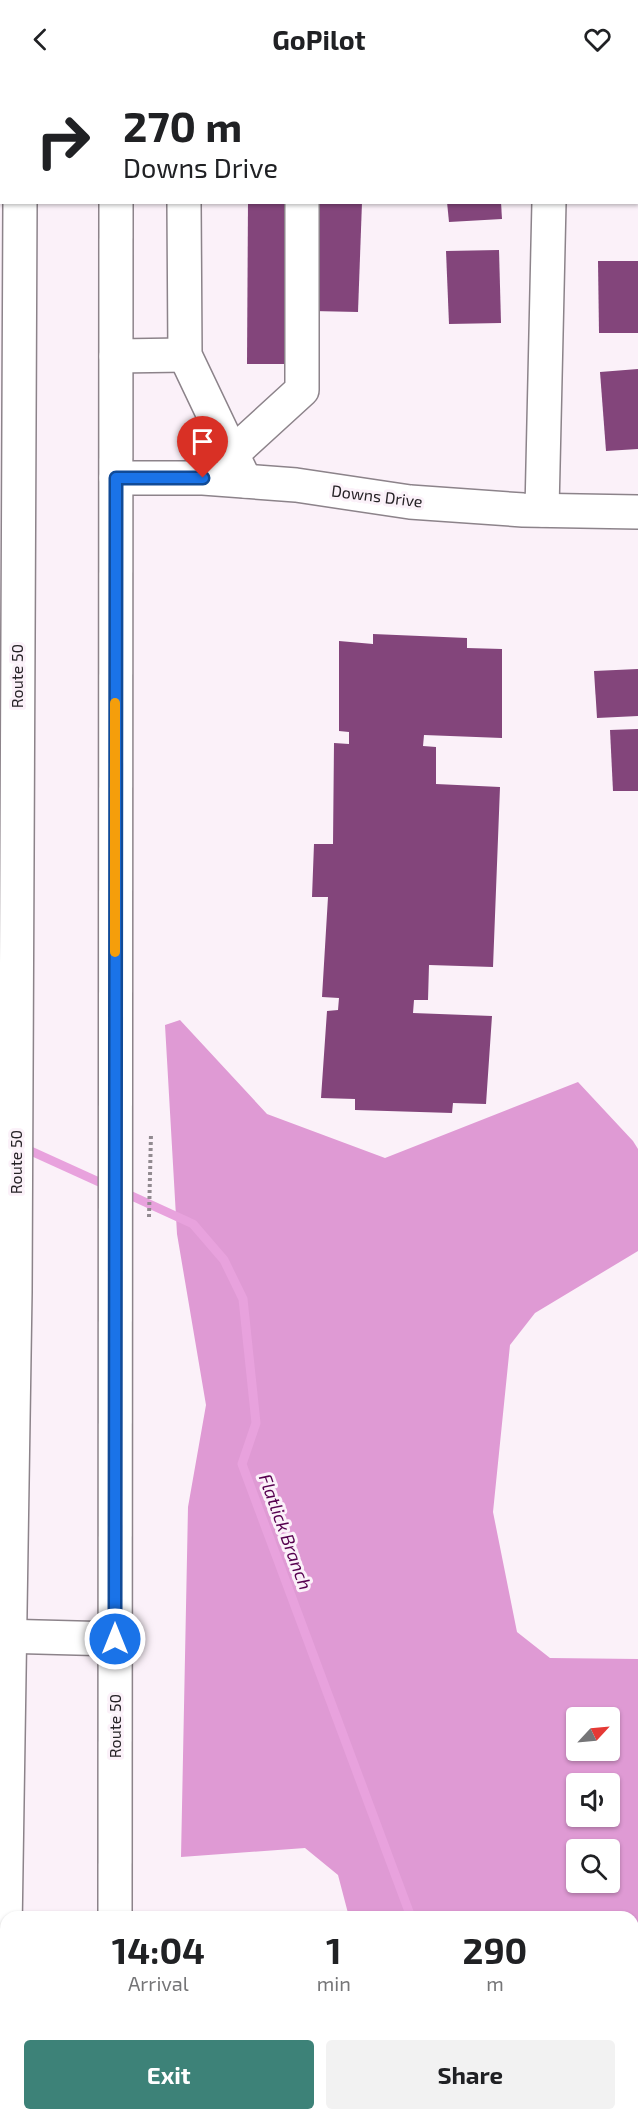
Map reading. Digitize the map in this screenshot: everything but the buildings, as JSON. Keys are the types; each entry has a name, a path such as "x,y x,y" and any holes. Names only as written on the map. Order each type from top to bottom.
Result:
{"main road":[{"name":"Route 50","path":"5,1911 4,1636 16,1244 20,204"},
{"name":"Route 50","path":"115,1911 116,204"},
{"path":"184,204 185,355 238,467 302,390 302,204"},
{"path":"542,510 549,204"},
{"path":"116,356 185,355"},
{"name":"Downs Drive","path":"116,478 203,478 238,467 296,485 410,502 542,510 638,512"},
{"path":"4,1636 115,1639"}],"shaded area":[{"path":"180,1020 267,1114 385,1158 578,1082 633,1141 638,1149 638,1251 535,1313 510,1345 493,1512 517,1632 550,1658 638,1659 638,1911 347,1911 338,1875 305,1848 181,1857 188,1507 206,1405 177,1234 165,1025"}],"waterway":[{"name":"Flatlick Branch","path":"22,1147 110,1187"},
{"name":"Flatlick Branch","path":"123,1192 193,1224 224,1260 243,1299 256,1423 242,1464 409,1911"}],"slow traffic":[{"path":"115,703 115,952"}],"route":[{"path":"115,1639 116,478 203,478"}]}
